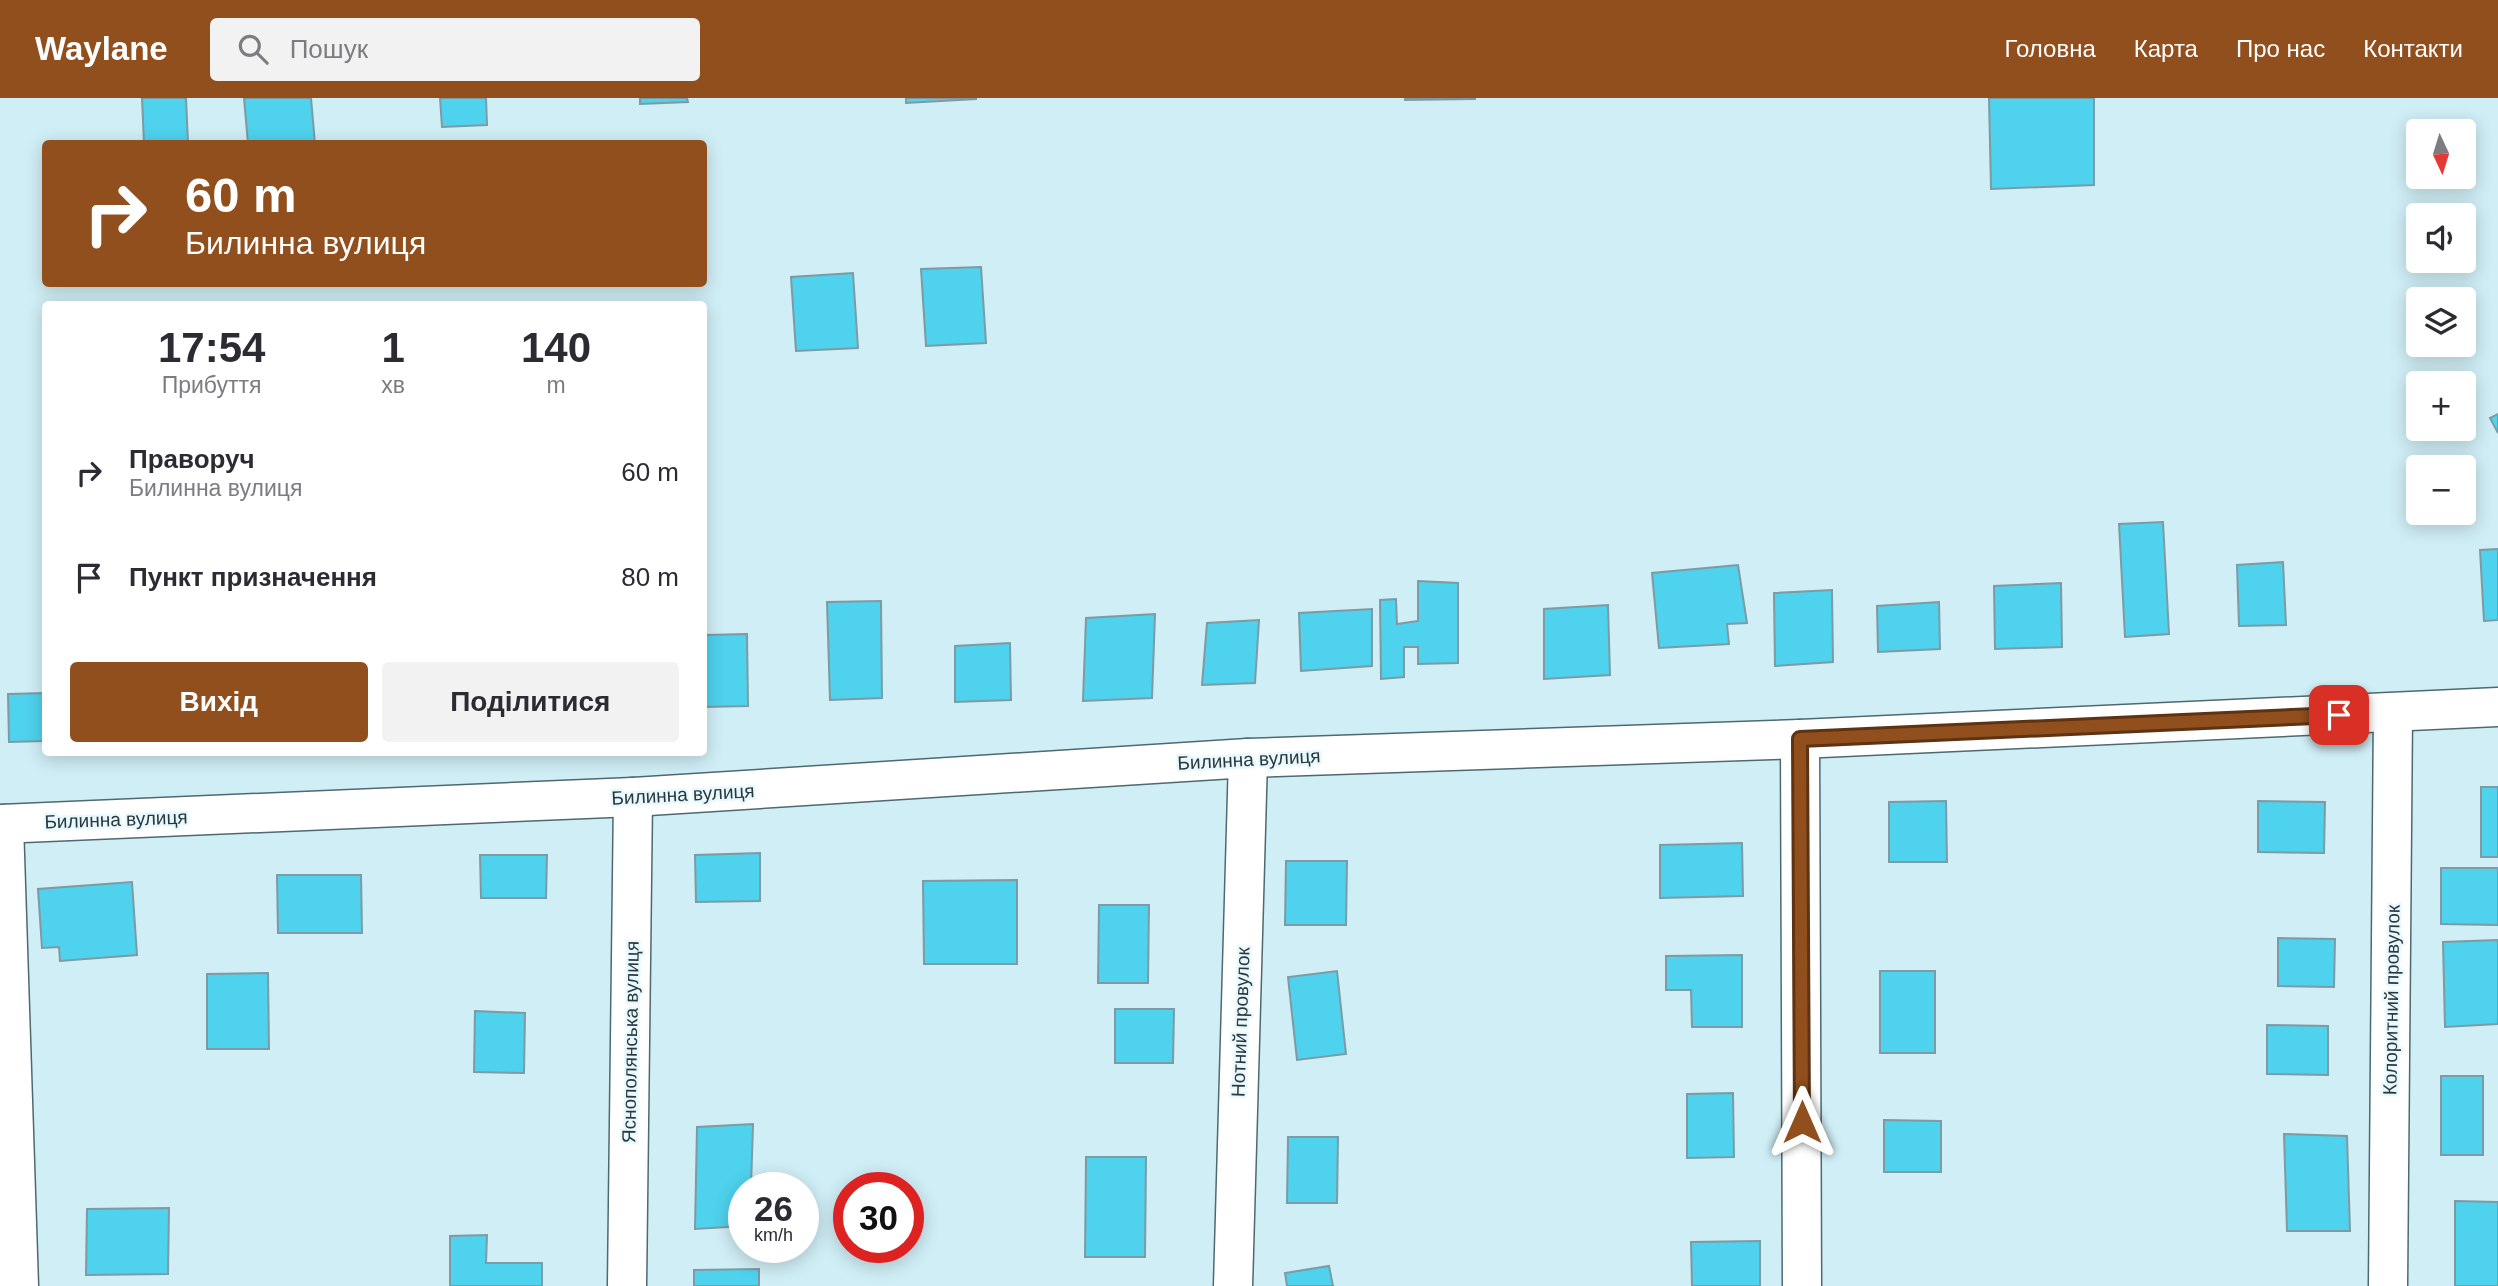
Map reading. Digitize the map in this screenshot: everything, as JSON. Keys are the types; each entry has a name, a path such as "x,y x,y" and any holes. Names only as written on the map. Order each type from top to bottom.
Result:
{"street":[{"name":"Билинна вулиця","path":"2,824 633,797 1248,758 1800,739 2498,706"},
{"name":"Колоритний провулок","path":"2388,1286 2393,713"},
{"path":"1800,739 1802,1286"},
{"name":"Нотний провулок","path":"1233,1286 1248,758"},
{"name":"Яснополянська вулиця","path":"627,1286 633,797"},
{"path":"2,824 19,1286"}],"building":[{"path":"142,98 186,98 188,140 144,140"},
{"path":"244,98 311,98 315,140 248,140"},
{"path":"440,98 486,98 487,125 442,127"},
{"path":"640,98 687,98 688,102 640,104"},
{"path":"906,98 976,98 976,99 906,103"},
{"path":"1475,98 1475,99 1405,100"},
{"path":"1989,98 2094,98 2094,185 1991,189"},
{"path":"981,267 986,343 926,346 921,269"},
{"path":"853,273 858,348 796,351 791,277"},
{"path":"2498,414 2498,433 2490,418"},
{"path":"2163,522 2169,634 2125,637 2119,524"},
{"path":"2498,549 2498,620 2484,621 2480,550"},
{"path":"2283,562 2286,625 2239,626 2237,565"},
{"path":"1738,565 1747,623 1727,624 1729,644 1659,648 1652,573"},
{"path":"1418,581 1458,583 1458,663 1418,664 1418,647 1404,647 1404,677 1381,679 1380,600 1396,599 1397,624 1418,621"},
{"path":"2061,583 2062,647 1995,649 1994,586"},
{"path":"1832,590 1833,662 1775,666 1774,593"},
{"path":"881,601 882,698 830,700 827,602"},
{"path":"1939,602 1940,649 1878,652 1877,606"},
{"path":"1608,605 1610,675 1544,679 1544,609"},
{"path":"1372,609 1372,666 1301,671 1299,613"},
{"path":"1155,614 1152,698 1083,701 1086,618"},
{"path":"1259,620 1255,683 1202,685 1207,623"},
{"path":"747,634 748,706 707,707 707,635"},
{"path":"1010,643 1011,700 955,702 955,646"},
{"path":"42,693 42,741 9,742 8,694"},
{"path":"2481,787 2498,787 2498,857 2481,857"},
{"path":"1946,801 1947,862 1889,862 1889,802"},
{"path":"2258,801 2325,802 2324,853 2258,852"},
{"path":"1742,843 1743,896 1660,898 1660,845"},
{"path":"760,853 760,901 696,902 695,855"},
{"path":"480,855 547,855 546,898 481,898"},
{"path":"1286,861 1347,861 1346,925 1285,925"},
{"path":"2441,868 2498,868 2498,925 2441,924"},
{"path":"277,875 361,875 362,933 278,933"},
{"path":"1017,880 1017,964 924,964 923,881"},
{"path":"132,882 137,955 60,961 59,947 42,948 38,889"},
{"path":"1099,905 1149,905 1148,983 1098,983"},
{"path":"2278,938 2335,939 2334,987 2278,986"},
{"path":"2498,940 2498,1024 2445,1027 2443,942"},
{"path":"1742,955 1742,1027 1692,1027 1691,990 1666,990 1666,956"},
{"path":"1337,971 1346,1054 1297,1060 1288,977"},
{"path":"1880,971 1935,971 1935,1053 1880,1053"},
{"path":"268,973 269,1049 207,1049 207,974"},
{"path":"1115,1009 1174,1009 1173,1063 1115,1063"},
{"path":"475,1011 525,1013 524,1073 474,1072"},
{"path":"2267,1025 2328,1026 2328,1075 2267,1074"},
{"path":"2441,1076 2483,1076 2483,1155 2441,1155"},
{"path":"1733,1093 1734,1157 1687,1158 1687,1094"},
{"path":"1884,1120 1941,1121 1941,1172 1884,1172"},
{"path":"753,1124 752,1172 728,1172 728,1227 695,1229 697,1127"},
{"path":"2284,1134 2347,1136 2350,1231 2287,1231"},
{"path":"1288,1137 1338,1137 1337,1203 1287,1203"},
{"path":"1086,1157 1146,1157 1145,1257 1085,1257"},
{"path":"2455,1201 2498,1202 2498,1286 2455,1286"},
{"path":"169,1208 168,1274 86,1275 87,1209"},
{"path":"487,1235 486,1263 542,1263 542,1286 450,1286 450,1236"},
{"path":"1760,1241 1760,1286 1692,1286 1691,1242"},
{"path":"1329,1266 1333,1286 1287,1286 1285,1273"},
{"path":"759,1269 759,1286 694,1286 694,1270"}],"route":[{"path":"1802,1122 1800,739 2339,715"}]}
